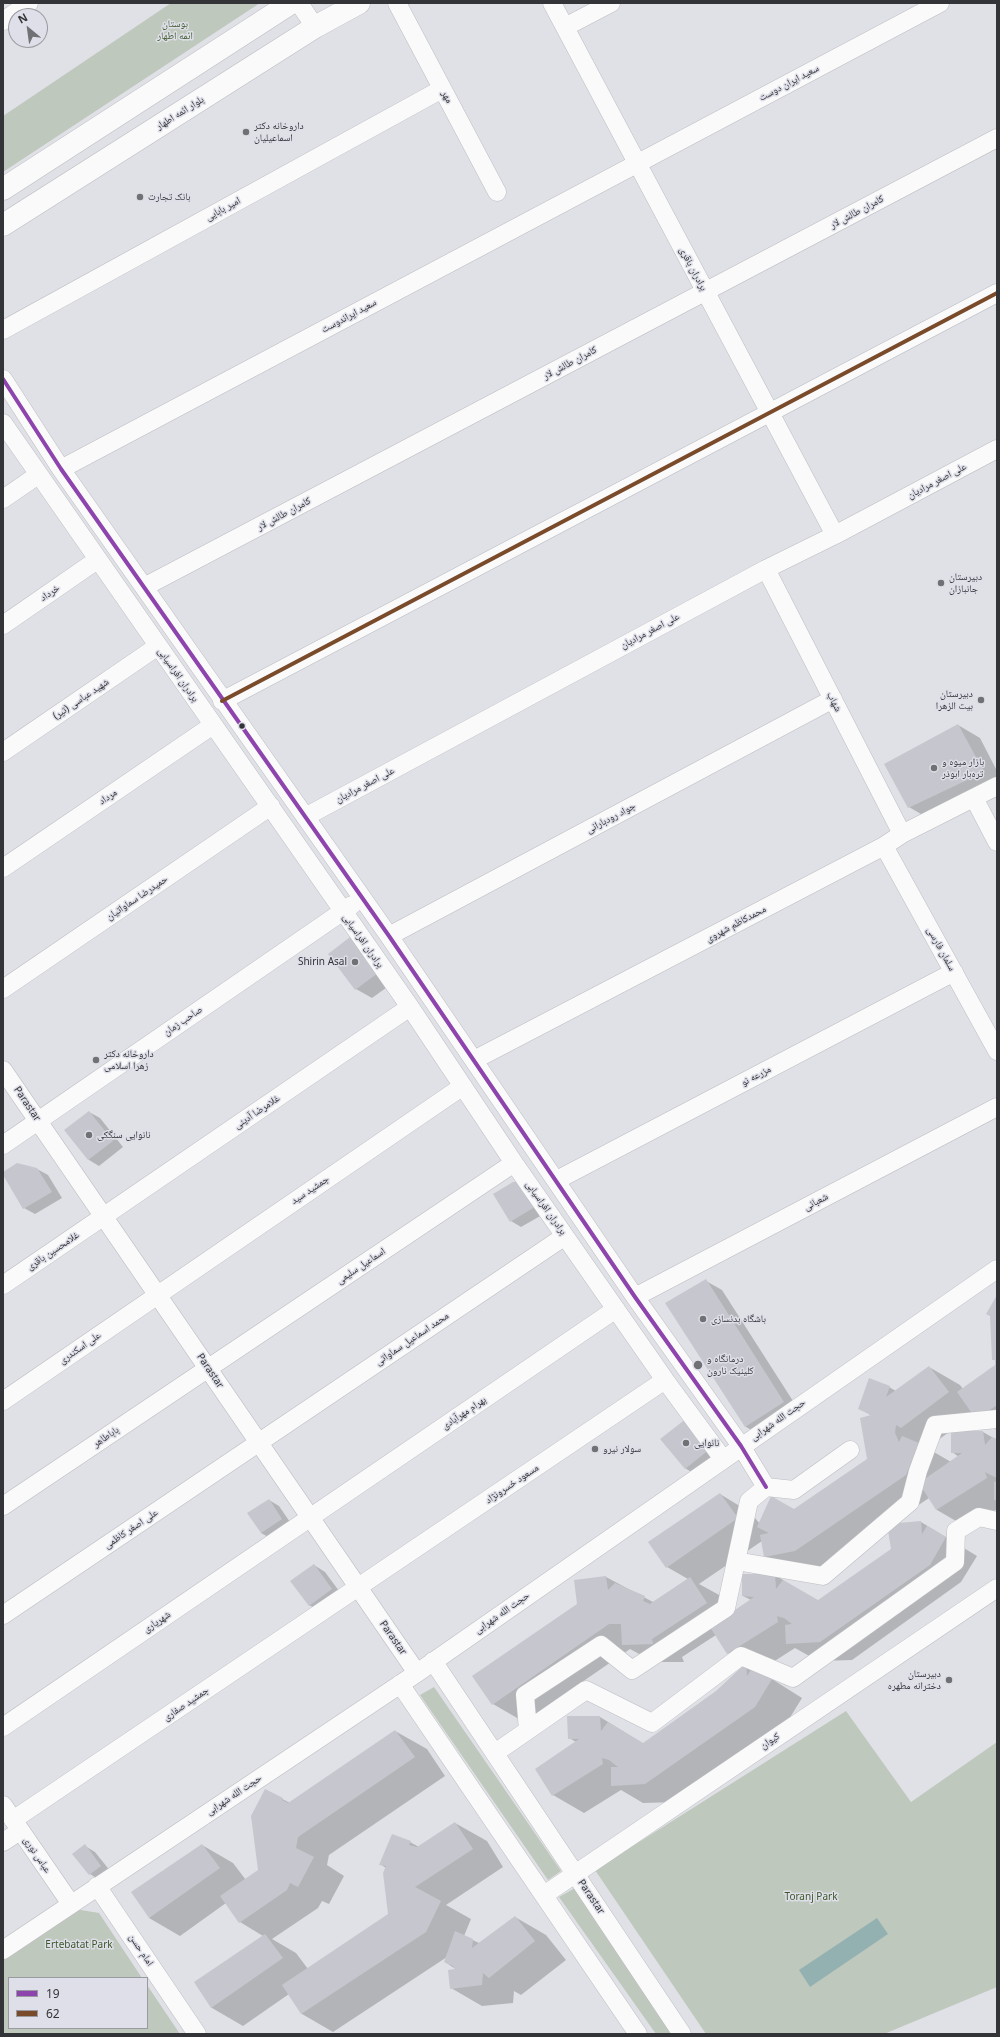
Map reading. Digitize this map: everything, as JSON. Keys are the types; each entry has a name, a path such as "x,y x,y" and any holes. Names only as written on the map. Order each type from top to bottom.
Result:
{"main road":[{"path":"3,189 291,3"},
{"name":"بلوار ائمه اطهار","path":"3,225 315,27 359,3"}],"street":[{"path":"3,21 29,3"},
{"path":"299,3 315,27"},
{"name":"مهر","path":"397,3 497,192"},
{"name":"برادران باقری","path":"552,3 835,535"},
{"path":"565,27 611,3"},
{"name":"سعید ایران دوست","path":"637,163 940,3"},
{"name":"امیر بابایی","path":"3,330 442,89"},
{"name":"کامران طالش لار","path":"144,587 997,138"},
{"name":"سعید ایراندوست","path":"61,469 637,163"},
{"path":"222,701 997,293"},
{"path":"3,379 61,469 222,701 389,936 557,1180 635,1297 741,1446 766,1487"},
{"name":"برادران افراسیابی","path":"3,422 97,560 271,806 342,912 410,1007 514,1163 665,1380 723,1459"},
{"name":"علی اصغر مرادیان","path":"305,817 766,569 835,535 997,449"},
{"path":"3,499 38,475"},
{"name":"خرداد","path":"3,625 97,560"},
{"name":"شهاب","path":"766,569 902,834"},
{"name":"شهید عباسی (تیر)","path":"3,752 158,646"},
{"name":"جواد رودبارانی","path":"389,936 832,700"},
{"name":"مرداد","path":"3,868 213,725"},
{"name":"محمدکاظم شهروی","path":"474,1060 884,846 902,834 997,786"},
{"path":"974,798 997,842"},
{"name":"حمیدرضا سماواتیان","path":"3,989 271,806"},
{"name":"سلمان فارسی","path":"884,846 997,1051"},
{"name":"صاحب زمان","path":"3,1145 362,898"},
{"name":"مزرعه نو","path":"557,1180 954,972"},
{"name":"غلامرضا آدینی","path":"104,1216 410,1007"},
{"name":"Parastar","path":"3,1070 417,1673"},
{"name":"جمشید سید","path":"158,1295 463,1086"},
{"name":"شعبانی","path":"635,1297 997,1107"},
{"name":"اسماعیل سلیمی","path":"208,1368 514,1163"},
{"name":"غلامحسین باقری","path":"3,1285 104,1216"},
{"name":"محمد اسماعیل سماواتی","path":"259,1442 565,1236"},
{"name":"حجت الله شهرابی","path":"3,1950 417,1673 997,1269"},
{"name":"علی اسکندری","path":"3,1401 158,1295"},
{"name":"بهرام مهرآبادی","path":"310,1517 616,1309"},
{"name":"باباطاهر","path":"3,1506 208,1368"},
{"name":"مسعود خسرونژاد","path":"359,1588 665,1380"},
{"path":"736,1562 822,1576 910,1502 918,1471 935,1425 997,1419"},
{"name":"علی اصغر کاظمی","path":"3,1615 259,1442"},
{"path":"528,1730 525,1695 601,1645 632,1670 726,1608 749,1501 766,1487 794,1490 850,1450"},
{"name":"شهریاری","path":"3,1727 310,1517"},
{"path":"495,1753 586,1690 652,1723 741,1656 793,1678 955,1562 956,1531 979,1517 997,1521"},
{"name":"جمشید صفاری","path":"3,1842 17,1825 359,1588"},
{"name":"کیوان","path":"544,1895 997,1588"},
{"name":"Parastar","path":"433,1661 682,2034"},
{"path":"400,1684 638,2034"},
{"name":"عباس نوری","path":"3,1805 71,1904"},
{"name":"امام حسن","path":"98,1886 197,2034"}],"green space":[{"name":"بوستان ائمه اطهار","path":"171,3 260,3 3,172 3,116"},
{"path":"434,1687 561,1871 548,1880 420,1695"},
{"name":"Toranj Park","path":"846,1711 911,1802 997,1742 997,1987 884,2034 706,2034 595,1870"},
{"path":"575,1888 673,2034 656,2034 559,1897"},
{"name":"Ertebatat Park","path":"75,1909 99,1913 141,1977 8,1977 8,2029 148,2029 148,1986 180,2034 3,2034 3,1957"}],"water":[{"path":"877,1918 888,1934 810,1987 799,1970"}],"building":[{"name":"بازار میوه و تره‌بار ابوذر","path":"958,724 984,772 908,808 884,764"},
{"name":"Shirin Asal","path":"354,934 382,970 355,990 328,954"},
{"name":"نانوایی سنگکی","path":"89,1111 113,1141 88,1160 64,1130"},
{"path":"17,1163 37,1168 52,1192 23,1209 3,1175 3,1172"},
{"path":"524,1181 538,1205 510,1222 493,1194 513,1182"},
{"path":"706,1279 784,1402 745,1427 665,1303"},
{"path":"997,1295 997,1405 976,1419 957,1392 995,1365 995,1360 992,1360 990,1316 986,1314"},
{"path":"929,1366 949,1392 901,1428 896,1425 895,1433 899,1442 902,1436 919,1443 906,1475 795,1551 764,1557 760,1535 769,1533 757,1527 771,1496 794,1509 867,1459 860,1418 871,1415 858,1409 869,1378 890,1386 886,1397"},
{"name":"نانوایی","path":"687,1418 711,1448 685,1469 660,1439"},
{"path":"951,1431 983,1431 985,1445 992,1437 997,1439 997,1478 985,1472 987,1478 936,1510 919,1483 962,1453 951,1453"},
{"path":"997,1481 997,1500 994,1500 994,1482"},
{"path":"720,1493 738,1518 666,1568 648,1542"},
{"path":"269,1499 282,1519 261,1533 247,1513"},
{"path":"921,1521 922,1534 927,1526 946,1537 930,1565 820,1642 786,1644 785,1625 792,1624 784,1618 777,1616 778,1622 727,1654 710,1627 754,1597 742,1596 742,1574 775,1574 776,1589 783,1580 818,1600 891,1549 887,1524"},
{"path":"314,1564 332,1589 309,1606 290,1581"},
{"path":"606,1576 608,1590 615,1583 645,1596 643,1601 650,1604 690,1577 707,1603 652,1639 653,1644 622,1645 621,1624 609,1624 492,1705 472,1676 577,1604 574,1580"},
{"path":"746,1663 747,1676 752,1668 772,1679 755,1707 645,1784 611,1786 611,1767 618,1767 609,1760 602,1758 603,1764 552,1796 535,1769 579,1739 568,1739 567,1716 600,1716 601,1731 608,1722 643,1743 716,1691"},
{"path":"395,1730 415,1757 298,1837 296,1848 314,1857 298,1887 290,1883 287,1890 239,1923 220,1896 258,1870 251,1816 265,1789 283,1798 282,1800 288,1803"},
{"path":"455,1822 473,1849 415,1887 441,1901 426,1932 301,2014 282,1985 388,1914 383,1873 386,1866 379,1865 392,1834 411,1841 409,1845 417,1847"},
{"path":"85,1844 101,1866 89,1875 72,1854"},
{"path":"202,1844 220,1868 149,1918 131,1892"},
{"path":"515,1916 535,1941 489,1978 483,1973 482,1985 450,1989 448,1970 455,1969 453,1966 444,1962 455,1931 473,1939 472,1948"},
{"path":"265,1934 283,1958 211,2008 194,1982"}],"transit line":[{"name":"62","path":"222,701 997,293"},
{"name":"19","path":"3,379 61,469 389,936 635,1297 741,1446 766,1487"}],"place":[{"name":"داروخانه دکتر اسماعیلیان","path":"246,132"},
{"name":"بانک تجارت","path":"140,197"},
{"name":"دبیرستان جانبازان","path":"941,583"},
{"name":"دبیرستان بیت الزهرا","path":"981,700"},
{"name":"بازار میوه و تره‌بار ابوذر","path":"934,768"},
{"name":"Shirin Asal","path":"355,962"},
{"name":"داروخانه دکتر زهرا اسلامی","path":"96,1060"},
{"name":"نانوایی سنگکی","path":"89,1135"},
{"name":"باشگاه بدنسازی","path":"703,1319"},
{"name":"درمانگاه و کلینیک نارون","path":"698,1365"},
{"name":"نانوایی","path":"686,1443"},
{"name":"سولار نیرو","path":"595,1449"},
{"name":"دبیرستان دخترانه مطهره","path":"949,1680"}]}
